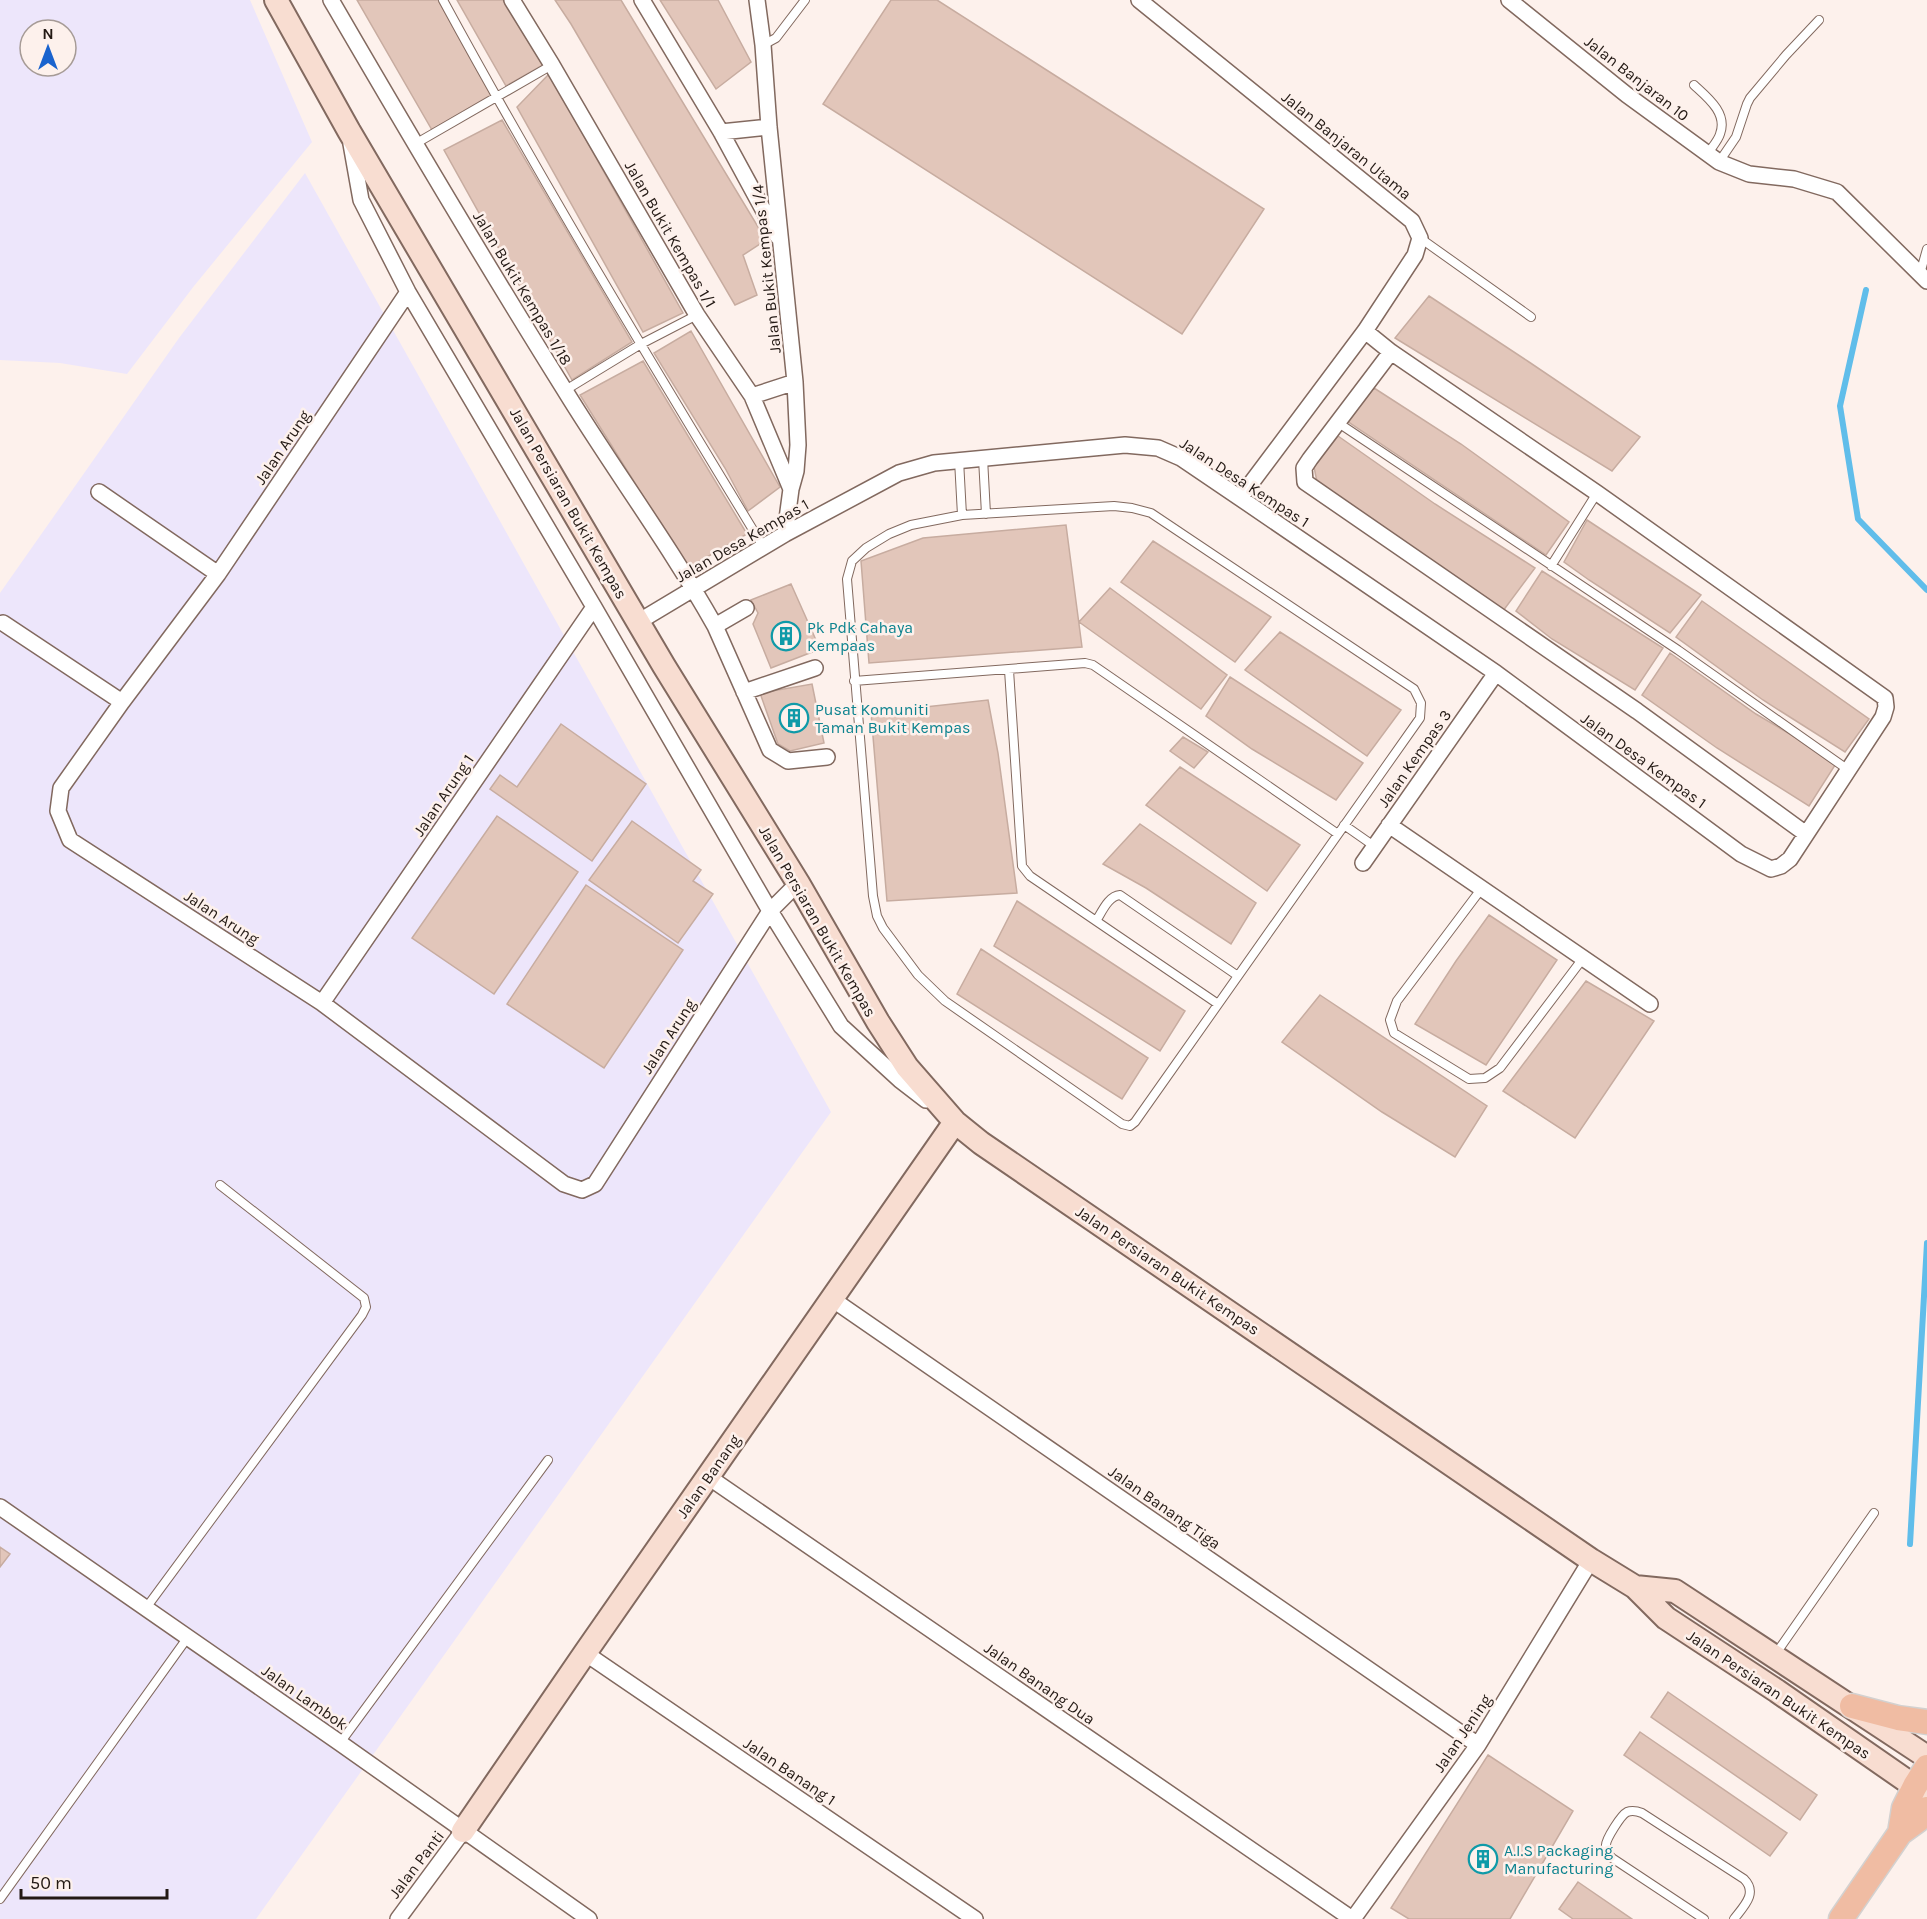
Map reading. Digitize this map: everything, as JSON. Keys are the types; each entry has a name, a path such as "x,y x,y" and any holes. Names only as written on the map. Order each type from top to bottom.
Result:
{"main road":[{"path":"1852,1706 1898,1718 1927,1722"},
{"path":"1900,1833 1904,1808 1923,1783"},
{"path":"1841,1919 1900,1833 1918,1820 1927,1809"}],"street":[{"name":"Jalan Persiaran Bukit Kempas","path":"276,0 349,131 638,622 798,883 878,1022 901,1058 955,1122 981,1143 1592,1560 1635,1587 1666,1618 1923,1783"},
{"name":"Jalan Bukit Kempas 1/18","path":"331,0 564,391 716,626 770,750 788,761 827,757"},
{"name":"Jalan Bukit Kempas 1/1","path":"512,0 697,315 752,396 791,489"},
{"path":"642,0 721,132 782,245"},
{"name":"Jalan Bukit Kempas 1/4","path":"757,0 795,382 798,446 785,534"},
{"name":"Jalan Banjaran Utama","path":"1139,0 1412,221 1420,238"},
{"name":"Jalan Banjaran 10","path":"1513,1 1627,95 1713,159 1749,174 1794,179 1837,192 1924,278"},
{"path":"721,132 769,127"},
{"path":"349,131 361,200 408,292 770,911 841,1026 900,1080 955,1122"},
{"path":"1240,498 1365,331 1415,255 1420,238"},
{"name":"Jalan Arung","path":"408,292 218,574 122,702 62,788 58,811 70,840 322,1003 564,1185 582,1190 595,1184 770,911 798,883"},
{"path":"1365,331 1391,352 1597,493 1885,698 1886,707 1883,717 1806,834 1637,711 1510,626 1305,482 1304,468 1391,352"},
{"path":"752,396 795,382"},
{"name":"Jalan Desa Kempas 1","path":"638,622 785,534 899,474 934,463 960,460 1125,446 1158,448 1180,458 1496,673 1741,854 1771,869 1781,866 1790,859 1806,834"},
{"path":"99,492 218,574"},
{"name":"Jalan Arung 1","path":"322,1003 594,607"},
{"path":"716,626 746,608"},
{"path":"3,623 122,702"},
{"path":"744,692 815,668"},
{"name":"Jalan Kempas 3","path":"1363,863 1496,673"},
{"path":"1389,825 1650,1004"},
{"name":"Jalan Banang","path":"463,1831 707,1476 955,1122"},
{"name":"Jalan Banang Tiga","path":"832,1299 1478,1745"},
{"name":"Jalan Banang Dua","path":"707,1476 1352,1919"},
{"name":"Jalan Lambok","path":"0,1507 589,1919"},
{"name":"Jalan Jening","path":"1352,1919 1478,1745 1592,1560"},
{"name":"Jalan Persiaran Bukit Kempas","path":"1635,1587 1675,1591 1927,1757"},
{"name":"Jalan Banang 1","path":"585,1653 975,1919"},
{"name":"Jalan Panti","path":"398,1919 463,1831"}],"lane":[{"path":"443,0 496,98 764,548"},
{"path":"763,45 776,38 805,0"},
{"path":"1713,159 1736,137 1750,98 1819,20"},
{"path":"415,144 552,65"},
{"path":"1694,85 1716,105 1721,122 1721,133 1713,159"},
{"path":"1420,238 1530,317"},
{"path":"1924,278 1927,249"},
{"path":"564,391 641,344 697,315"},
{"path":"1337,422 1678,650 1847,769"},
{"path":"983,458 986,514"},
{"path":"960,460 962,515"},
{"path":"1551,566 1597,493"},
{"path":"1114,506 1151,513 1414,689 1421,703 1420,718 1130,1126 1122,1124 945,1001 918,975 883,928 877,916 873,896 847,579 852,561 866,548 889,534 910,525 962,515 986,514 1114,506"},
{"path":"855,681 1085,663 1093,665 1338,834"},
{"path":"1009,670 1022,866 1030,876 1218,1004"},
{"path":"1344,825 1374,846"},
{"path":"1482,888 1397,1001 1390,1020 1394,1032 1469,1079 1485,1078 1500,1068 1584,957"},
{"path":"1096,921 1112,898 1120,895 1238,975"},
{"path":"146,1608 366,1307 364,1298 220,1185"},
{"path":"340,1743 548,1460"},
{"path":"1774,1656 1874,1513"},
{"path":"0,1899 188,1637"},
{"path":"1704,1919 1607,1853 1608,1839 1627,1812 1635,1810 1642,1813 1750,1884 1749,1899 1734,1919"}],"shaded area":[{"path":"0,0 250,0 312,142 194,286 127,374 60,363 0,360"},
{"path":"305,173 831,1112 256,1919 0,1919 0,593 179,338"}],"building":[{"path":"357,0 438,0 491,95 432,130"},
{"path":"457,0 503,0 543,65 506,86"},
{"path":"555,0 621,0 766,240 743,255 757,295 735,305"},
{"path":"660,0 718,0 751,62 716,89"},
{"path":"891,0 937,0 1264,209 1182,334 823,104"},
{"path":"549,74 683,313 643,332 517,107"},
{"path":"502,120 632,342 572,380 444,150"},
{"path":"1429,296 1640,437 1612,471 1395,338"},
{"path":"691,331 780,487 748,511 725,468 654,353"},
{"path":"643,361 747,534 688,568 580,395"},
{"path":"1374,388 1461,444 1569,522 1546,555 1347,421"},
{"path":"1338,436 1435,504 1535,568 1503,611 1317,482 1314,467"},
{"path":"1587,520 1701,595 1670,633 1564,562"},
{"path":"1066,525 1082,647 869,663 861,561 923,538"},
{"path":"1153,541 1271,617 1235,662 1121,582"},
{"path":"1542,571 1663,648 1635,690 1552,639 1516,611"},
{"name":"Pk Pdk Cahaya Kempaas","path":"791,584 820,649 771,668 753,624 758,613 751,600"},
{"path":"1110,588 1227,675 1201,709 1079,622"},
{"path":"1702,601 1869,719 1845,752 1763,700 1676,637"},
{"path":"1280,632 1401,710 1367,756 1245,670"},
{"path":"1670,653 1756,714 1837,762 1809,806 1717,748 1642,695"},
{"path":"1230,677 1363,763 1336,800 1252,749 1206,716"},
{"name":"Pusat Komuniti Taman Bukit Kempas","path":"812,684 824,743 790,751 778,744 760,693"},
{"path":"988,700 998,753 1017,893 887,901 871,713"},
{"path":"561,724 646,784 592,861 490,789 500,775 517,787"},
{"path":"1183,737 1208,752 1194,768 1170,751"},
{"path":"1180,767 1300,845 1267,891 1146,805"},
{"path":"497,816 578,872 494,994 412,938"},
{"path":"632,821 701,870 693,881 713,894 678,943 589,880"},
{"path":"1140,824 1256,903 1231,944 1146,888 1103,864"},
{"path":"586,885 683,950 604,1068 507,1004"},
{"path":"1017,901 1185,1011 1160,1051 994,946"},
{"path":"1489,915 1557,960 1486,1065 1415,1024"},
{"path":"981,949 1148,1058 1122,1099 957,994"},
{"path":"1586,981 1654,1021 1575,1138 1503,1091"},
{"path":"1320,995 1487,1106 1455,1157 1382,1112 1282,1042"},
{"path":"0,1547 10,1554 0,1567"},
{"path":"1668,1692 1817,1795 1800,1820 1651,1717"},
{"path":"1640,1732 1787,1833 1770,1856 1624,1755"},
{"name":"A.I.S Packaging Manufacturing","path":"1488,1755 1573,1811 1510,1919 1409,1919 1391,1908"},
{"path":"1578,1882 1632,1919 1573,1919 1559,1909"}],"waterway":[{"path":"1866,290 1840,406 1858,519 1927,590"},
{"path":"1910,1544 1927,1243"}],"place":[{"name":"Pk Pdk Cahaya Kempaas","path":"786,636"},
{"name":"Pusat Komuniti Taman Bukit Kempas","path":"794,718"},
{"name":"A.I.S Packaging Manufacturing","path":"1483,1859"}]}
